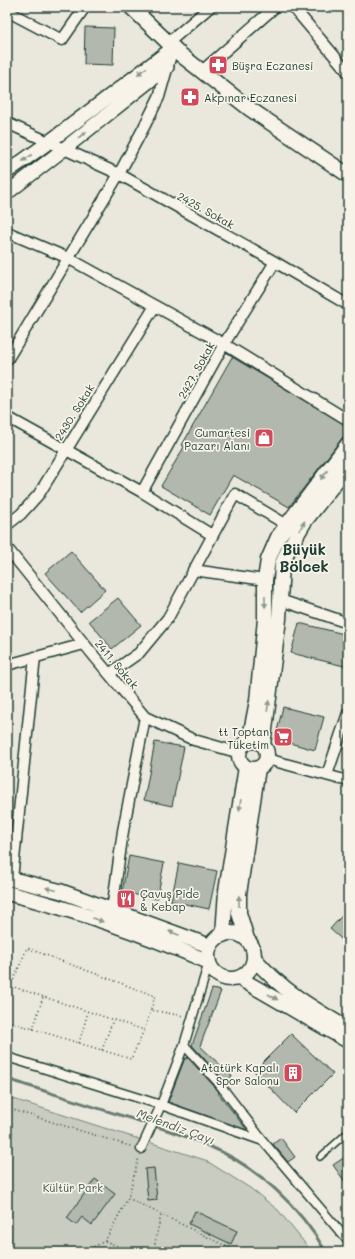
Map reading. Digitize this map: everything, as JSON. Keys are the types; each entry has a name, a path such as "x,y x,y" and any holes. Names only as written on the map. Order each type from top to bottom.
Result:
{"main road":[{"path":"132,7 174,49 202,72 250,109 348,174"},
{"path":"256,743 256,701 264,626 265,580 268,560 278,537 348,444"},
{"path":"256,743 280,619 282,564 289,548 305,521 348,466"},
{"path":"223,935 226,891 257,765 266,749 256,743 243,746 240,753 241,760 257,765"},
{"path":"247,939 239,913 239,894 257,765"},
{"path":"10,879 60,891 210,946"},
{"path":"7,893 77,912 174,947 209,962"},
{"path":"233,933 241,935 247,939 251,944 254,953 252,966 249,971 239,978 231,979 216,973 209,962 208,955 210,946 215,940 223,935 233,933"},
{"path":"254,958 267,974 308,1006 348,1029"},
{"path":"239,978 348,1041"}],"street":[{"path":"9,7 7,12 62,40 85,7"},
{"path":"7,172 174,49 210,7"},
{"path":"202,72 276,7"},
{"path":"293,7 348,72"},
{"path":"9,353 119,174 159,97 167,67 174,49"},
{"path":"7,193 167,67"},
{"name":"2425. Sokak","path":"7,123 119,174 348,304"},
{"path":"7,232 68,258 224,344 348,420"},
{"name":"2427. Sokak","path":"142,492 224,344 275,262"},
{"name":"2430. Sokak","path":"7,525 39,494 155,306"},
{"path":"7,417 142,492 212,535"},
{"path":"109,674 139,653 168,618 235,494 287,525"},
{"name":"2411. Sokak","path":"8,551 145,718 194,740 240,753"},
{"path":"193,570 265,580"},
{"path":"280,600 348,623"},
{"path":"7,665 84,644"},
{"path":"10,879 35,657"},
{"path":"327,775 348,712"},
{"path":"112,910 123,830 145,718"},
{"path":"257,765 327,775 348,781"},
{"path":"141,1149 161,1105 184,1045 209,962"},
{"path":"184,1045 217,1081 263,1141 348,1241"},
{"path":"7,1057 161,1105 263,1141"}],"lane":[{"path":"320,1157 348,1132"}],"path":[{"path":"7,1008 11,986 27,948 155,996 144,1030 131,1059 7,1021"},
{"path":"11,986 144,1030"},
{"path":"33,1029 43,997"},
{"path":"151,1010 192,1018"},
{"path":"79,1043 88,1012"},
{"path":"102,1050 113,1020"},
{"path":"7,1108 141,1149 128,1198 104,1241 83,1252"},
{"path":"128,1198 238,1252"},
{"path":"153,1252 162,1214"},
{"path":"104,1241 132,1252"}],"green space":[{"name":"Kültür Park","path":"7,1097 205,1160 250,1188 278,1210 312,1252 7,1252"}],"building":[{"path":"85,27 114,28 113,65 84,64"},
{"name":"Cumartesi Pazarı Alanı","path":"232,357 348,426 348,431 289,507 233,475 210,515 161,486 184,447 182,445"},
{"path":"71,551 105,590 80,612 45,573"},
{"path":"118,598 141,625 112,649 89,621"},
{"path":"299,623 348,635 348,667 291,653"},
{"path":"283,707 324,717 315,750 275,739"},
{"path":"155,742 184,747 172,806 144,800"},
{"path":"129,856 164,863 157,899 122,892"},
{"path":"179,863 217,871 209,909 171,901"},
{"path":"348,909 348,945 330,929"},
{"path":"212,989 221,991 200,1046 232,1076 226,1083 192,1045"},
{"name":"Atatürk Kapalı Spor Salonu","path":"291,1034 333,1074 294,1113 254,1071"},
{"path":"187,1057 219,1092 218,1093 247,1130 168,1102 185,1058 187,1059"},
{"path":"281,1138 295,1157 288,1162 273,1144"},
{"path":"348,1155 348,1186 333,1165"},
{"path":"154,1168 157,1200 148,1201 145,1169"},
{"path":"95,1179 115,1194 92,1225 82,1217 76,1225 67,1218"},
{"path":"195,1211 237,1231 231,1244 189,1224"}],"waterway":[{"name":"Melendiz Çayı","path":"7,1079 177,1133 227,1155 244,1165 276,1190 303,1219 326,1252"}],"place":[{"name":"Büşra Eczanesi","path":"218,65"},
{"name":"Akpınar Eczanesi","path":"190,97"},
{"name":"Cumartesi Pazarı Alanı","path":"264,438"},
{"name":"tt Toptan Tüketim","path":"283,737"},
{"name":"Çavuş Pide & Kebap","path":"126,899"},
{"name":"Atatürk Kapalı Spor Salonu","path":"293,1073"}],"district":[{"name":"Büyük Bölcek","path":"304,558"}]}
